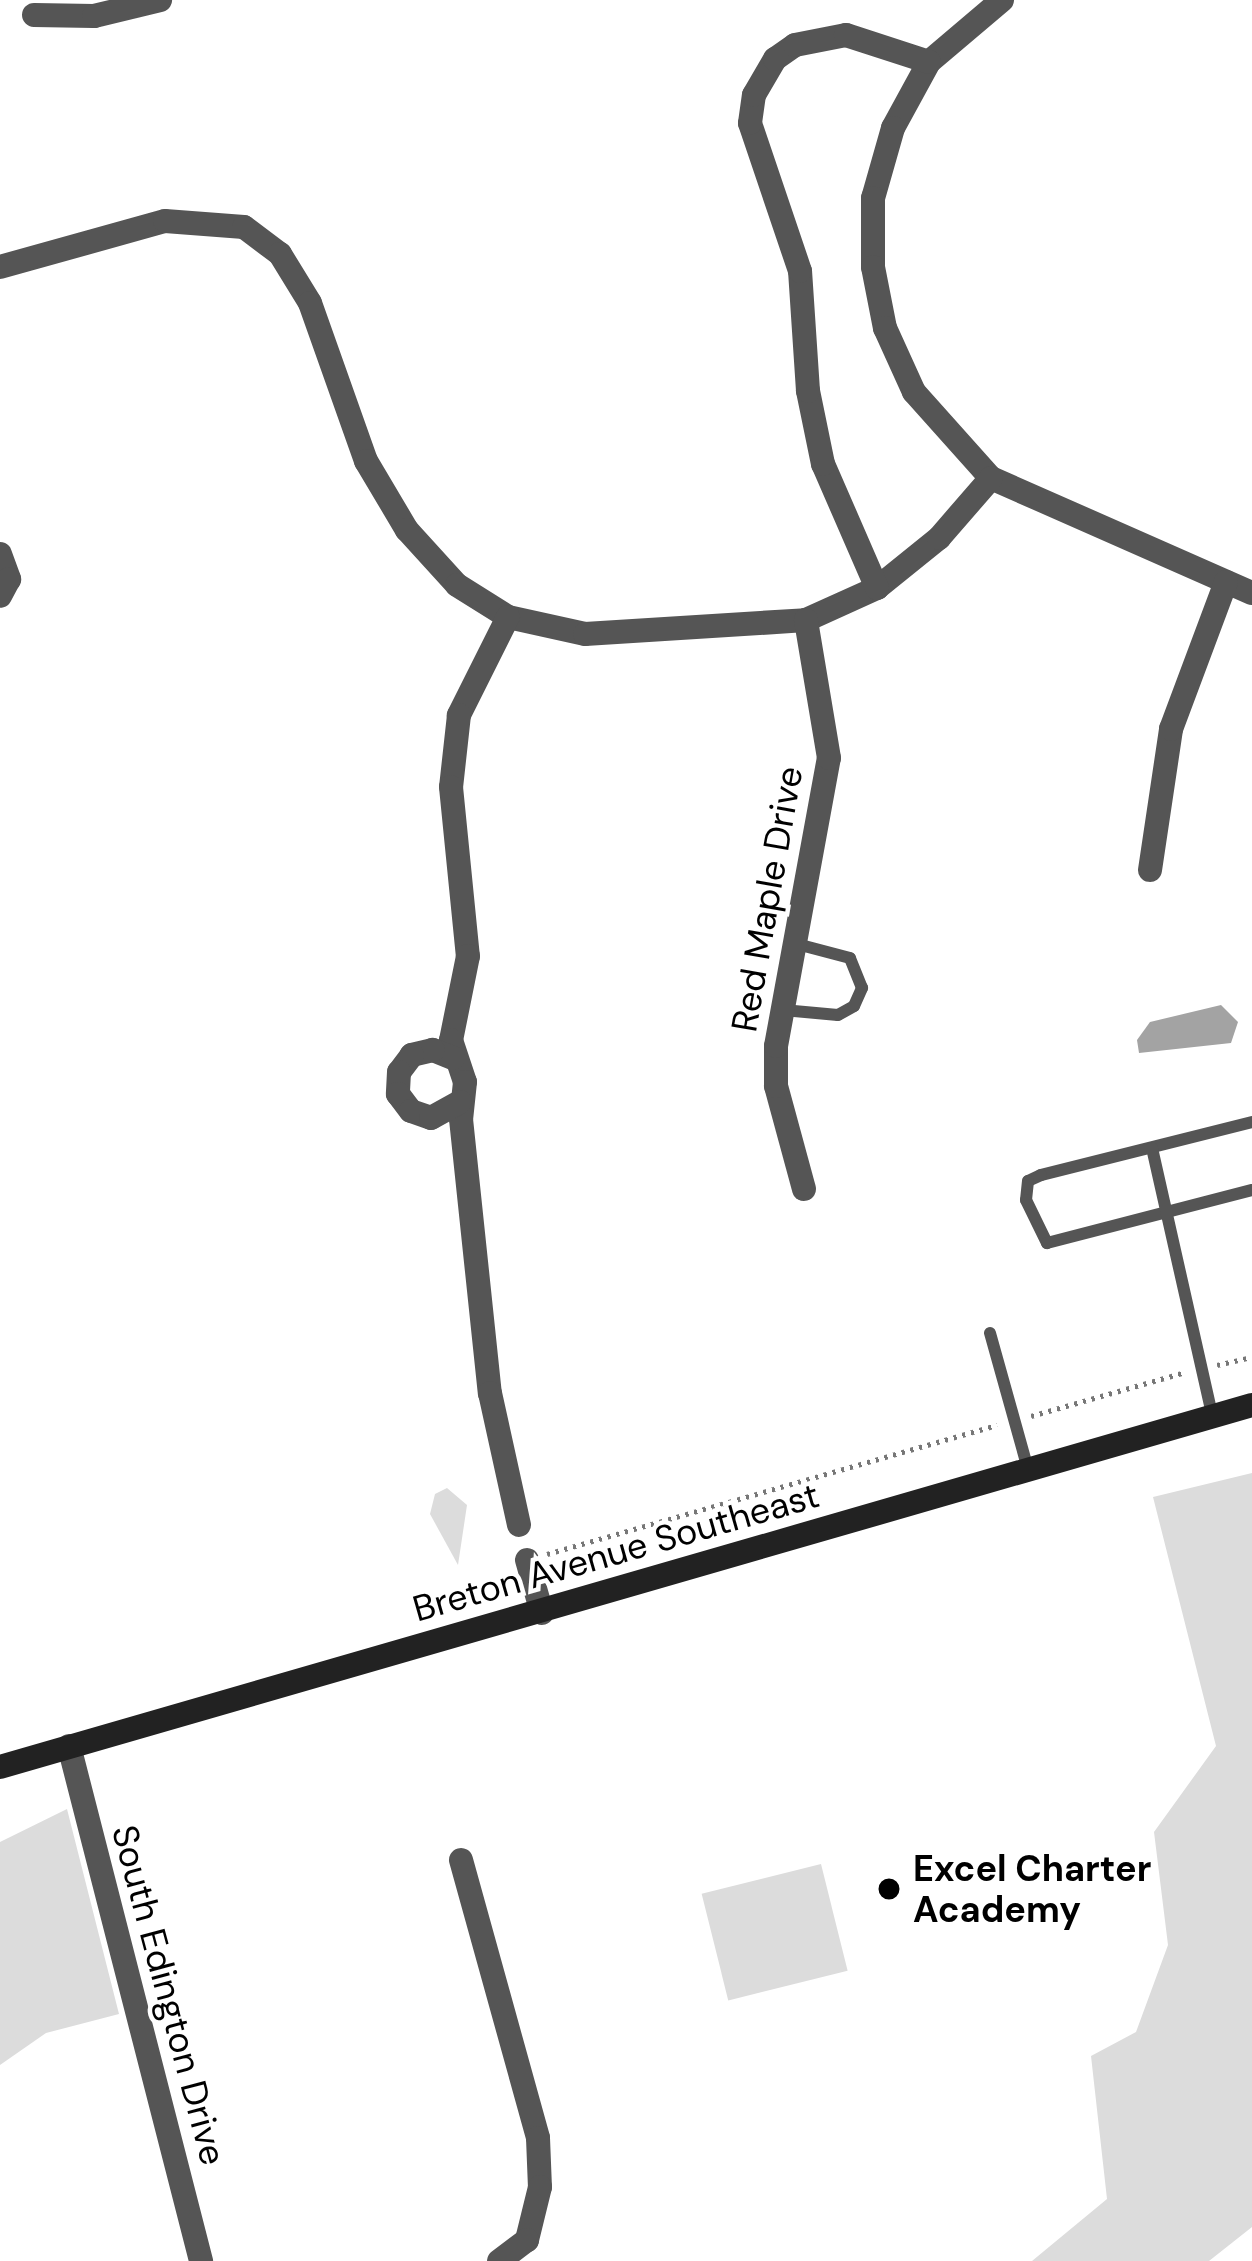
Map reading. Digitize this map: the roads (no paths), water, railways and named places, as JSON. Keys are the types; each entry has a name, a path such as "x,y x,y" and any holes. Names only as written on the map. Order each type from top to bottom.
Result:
{"main road":[{"name":"Breton Avenue Southeast","path":"0,1767 1252,1405"}],"street":[{"path":"34,15 94,16 160,0"},
{"path":"1002,0 929,62 893,128 873,198 873,267 886,328 914,392 991,478 1252,592"},
{"path":"877,588 823,464 808,391 800,271 750,123 754,95 775,59 795,45 846,35 929,62"},
{"path":"0,267 166,221 244,227 280,254 310,303 366,461 407,530 457,585 508,617 584,634 806,620 877,588 939,538 991,478"},
{"path":"0,554 9,579 0,596"},
{"path":"1150,870 1171,729 1226,582"},
{"path":"508,617 459,715 452,788 468,956 452,1026 453,1058 465,1082 451,1109 462,1136 478,1221 490,1393 519,1526"},
{"name":"Red Maple Drive","path":"804,1189 776,1086 783,1010 829,758 806,620"},
{"path":"451,1109 420,1116 398,1094 399,1072 452,1026"},
{"path":"422,1051 453,1058"},
{"path":"527,1560 542,1613"},
{"name":"South Edington Drive","path":"69,1746 201,2261"},
{"path":"461,1860 538,2138 540,2187 527,2240 499,2261"}],"lane":[{"path":"783,1010 838,1016 854,1006 862,988 850,958 797,944"},
{"path":"1252,1122 1028,1181 1031,1222 1047,1243 1171,1215 1252,1190"},
{"path":"1152,1148 1171,1215 1213,1417"},
{"path":"990,1333 1028,1471"}],"place":[{"name":"Excel Charter Academy","path":"889,1889"}]}
